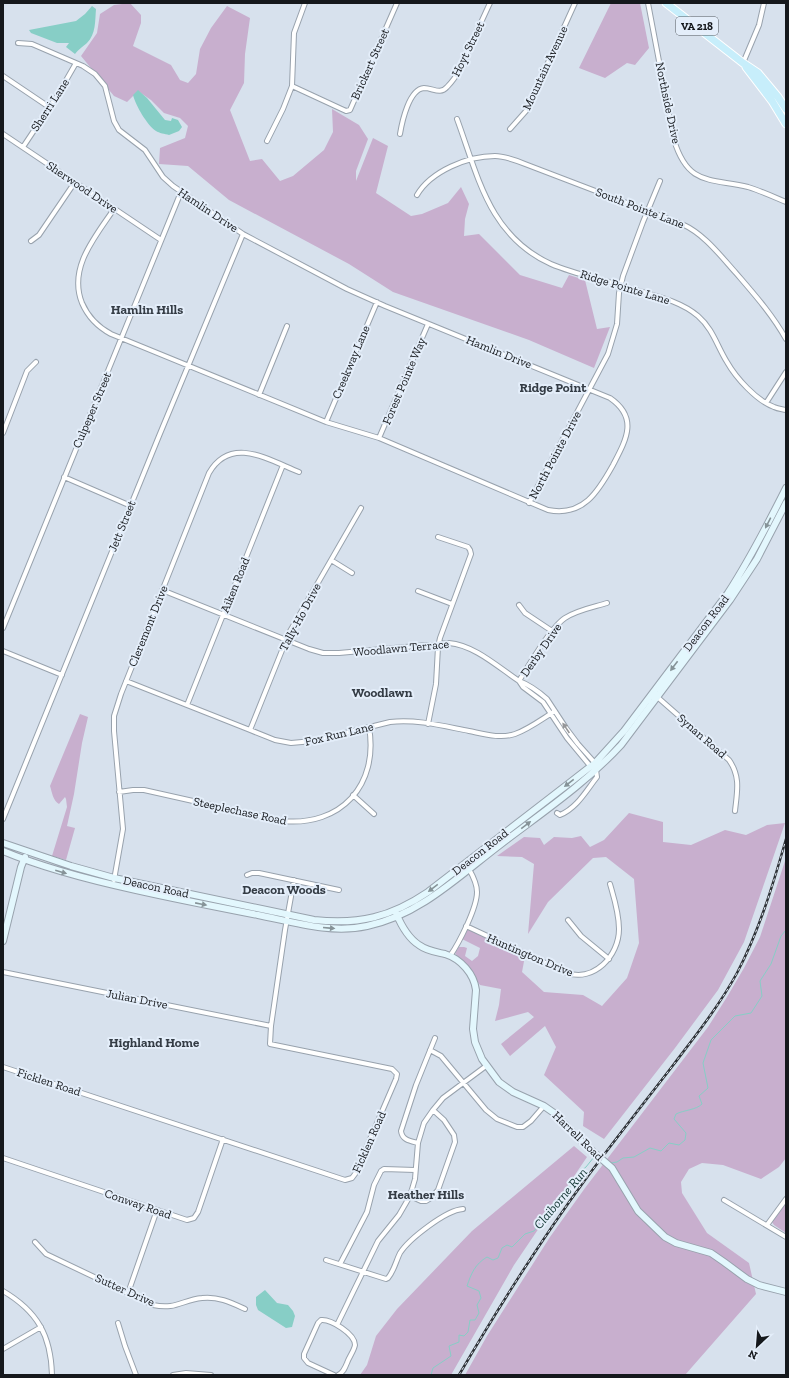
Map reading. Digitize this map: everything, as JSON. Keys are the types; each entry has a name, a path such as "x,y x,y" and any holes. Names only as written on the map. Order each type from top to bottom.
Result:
{"main road":[{"name":"VA 218","path":"666,3 758,73 786,109"},
{"name":"VA 218","path":"743,63 772,101 786,124"},
{"name":"Deacon Road","path":"3,851 24,860 64,873 288,918 314,926 344,928 367,927 421,905 469,869 594,766 624,731 720,604 742,572 786,488"},
{"name":"Deacon Road","path":"396,914 428,892 621,745 748,575 786,503"},
{"name":"Deacon Road","path":"3,843 113,882"},
{"path":"3,941 27,852"},
{"name":"Harrell Road","path":"396,914 404,929 418,945 454,958 470,973 475,984 476,995 473,1034 478,1050 486,1066 499,1082 507,1089 554,1112 582,1142 612,1168 638,1212 665,1237 676,1243 711,1254 759,1285 786,1292"}],"street":[{"path":"267,141 283,109 292,86 294,33 305,3"},
{"name":"Brickert Street","path":"292,86 346,111 350,110 397,3"},
{"name":"Hoyt Street","path":"400,134 403,118 416,92 424,88 438,92 445,89 460,70 490,3"},
{"name":"Mountain Avenue","path":"510,129 526,111 575,3"},
{"name":"Northside Drive","path":"648,3 674,140 685,165 691,172 700,177 717,182 748,187 786,202"},
{"path":"743,63 759,25 764,3"},
{"name":"Hamlin Drive","path":"18,43 23,42 32,44 76,63 95,74 102,82 106,90 114,121 119,130 145,150 163,177 181,192 243,234 342,286 377,302 590,389 614,401 621,408 626,418 628,427 626,437 596,494 579,507 566,511 554,512 540,508 379,438 326,422 121,339 104,331 90,317 82,302 78,283 79,269 84,257 114,209"},
{"name":"Sherri Lane","path":"22,147 64,85 76,63"},
{"path":"3,76 49,107"},
{"name":"Ridge Pointe Lane","path":"457,119 483,192 493,213 505,229 522,245 541,259 559,267 678,304 698,316 713,333 726,362 749,389 766,403 775,408 786,410"},
{"name":"Sherwood Drive","path":"3,134 161,240"},
{"name":"South Pointe Lane","path":"417,195 424,185 441,172 472,160 489,156 508,158 648,210 687,226 705,239 764,305 786,339"},
{"name":"North Pointe Drive","path":"529,503 604,364 617,324 620,286 660,181"},
{"path":"31,241 39,236 75,182"},
{"name":"Culpeper Street","path":"3,628 181,192"},
{"name":"Jett Street","path":"3,819 243,234"},
{"name":"Creekway Lane","path":"326,422 377,302"},
{"name":"Forest Pointe Way","path":"379,438 428,324"},
{"path":"259,395 287,326"},
{"path":"3,433 27,371 36,362"},
{"path":"766,403 786,372"},
{"name":"Cleremont Drive","path":"113,882 123,829 114,724 116,708 209,473 218,462 229,454 244,452 299,472"},
{"name":"Aiken Road","path":"187,705 283,465"},
{"path":"64,477 131,506"},
{"name":"Tally-Ho Drive","path":"250,730 286,640 361,508"},
{"path":"428,724 436,684 438,643 471,554 469,548 438,537"},
{"path":"331,560 352,573"},
{"name":"Woodlawn Terrace","path":"162,590 315,651 331,653 438,643 455,643 468,647 519,681 541,693 547,699 553,712 594,766"},
{"path":"418,591 452,604"},
{"name":"Derby Drive","path":"519,681 560,621 567,616 607,603"},
{"path":"519,605 525,613 552,631"},
{"path":"3,651 62,675"},
{"name":"Fox Run Lane","path":"126,681 275,740 298,744 399,721 428,724 493,736 506,736 525,729 553,712"},
{"name":"Synan Road","path":"652,693 729,760 735,769 738,780 735,811"},
{"name":"Steeplechase Road","path":"120,792 133,790 150,791 270,818 298,822 312,820 330,814 340,808 354,795 365,778 370,764 372,746 369,727"},
{"path":"557,813 560,815 566,813 574,806 597,777 594,766"},
{"path":"354,795 374,814"},
{"path":"450,956 466,926 476,901 477,893 475,881 469,869"},
{"path":"247,875 259,872 339,890"},
{"name":"Ficklen Road","path":"3,1067 346,1180 352,1178 356,1174 396,1079 396,1072 392,1069 381,1066 270,1044 271,1026 294,880"},
{"name":"Huntington Drive","path":"466,926 572,975 582,975 599,968 609,958 616,947 619,938 618,914 610,884"},
{"path":"568,920 581,936 609,958"},
{"name":"Julian Drive","path":"3,972 271,1026"},
{"path":"418,1143 405,1139 402,1136 401,1131 411,1097 435,1038"},
{"path":"430,1050 441,1056 489,1114 498,1119 517,1127 526,1126 544,1106"},
{"path":"337,1325 346,1305 358,1285 378,1241 399,1215 410,1196 413,1187 418,1143 422,1127 432,1110 443,1098 486,1066"},
{"path":"410,1196 421,1201 426,1201 435,1194 455,1146 455,1138 451,1130 441,1116 432,1110"},
{"name":"Conway Road","path":"3,1158 184,1220 190,1220 197,1215 223,1139"},
{"path":"340,1264 367,1212 374,1185 380,1171 384,1169 415,1170"},
{"path":"767,1225 786,1199"},
{"path":"724,1200 786,1237"},
{"path":"326,1260 386,1279 388,1278 400,1253 409,1242 424,1229 456,1210 463,1209"},
{"path":"128,1293 157,1210"},
{"name":"Sutter Drive","path":"35,1242 46,1254 153,1305 162,1307 174,1306 203,1298 212,1298 230,1302 245,1309"},
{"path":"3,1291 26,1306 41,1327 50,1352 52,1375"},
{"path":"334,1375 308,1364 303,1357 319,1321 327,1320 337,1325 353,1339 355,1345 342,1372 338,1375"},
{"path":"118,1323 136,1375"},
{"path":"3,1348 41,1327"},
{"path":"173,1375 186,1373 211,1375"}],"shaded area":[{"path":"130,3 141,15 141,23 133,46 171,65 180,80 188,83 196,74 200,49 211,28 227,6 250,18 245,54 244,83 230,110 250,161 262,159 280,181 293,176 324,150 333,132 332,109 359,125 368,139 356,171 356,181 373,138 388,146 376,193 411,216 422,214 448,203 461,187 469,204 465,219 464,236 479,234 520,275 562,288 569,275 585,280 597,329 610,327 594,368 529,340 393,292 349,264 229,200 188,166 159,164 160,148 185,138 188,126 180,118 164,113 151,100 138,91 127,102 114,96 81,56 97,33 100,14 114,5"},
{"path":"611,3 640,3 649,48 635,65 627,63 605,78 579,68"},
{"path":"92,6 96,9 94,31 87,43 75,54 66,47 69,43 57,43 31,33 29,30 76,21"},
{"path":"138,90 147,98 165,120 171,121 172,118 178,120 182,127 179,131 169,135 156,131 149,124 139,110 134,99 133,95"},
{"path":"80,714 88,717 67,826 75,828 66,860 52,856 67,807 66,799 65,797 59,804 57,803 50,786"},
{"path":"629,813 663,822 663,842 691,845 725,830 746,835 767,825 785,823 744,942 718,990 604,1139 583,1126 584,1112 544,1075 556,1047 545,1026 510,1056 501,1044 534,1017 528,1012 495,1021 501,989 480,985 455,953 459,947 464,947 467,948 465,956 472,961 478,956 480,948 462,939 466,928 523,954 525,956 522,972 544,992 583,995 602,1006 627,978 639,943 634,879 606,857 593,858 548,902 528,934 534,864 522,857 497,856 524,837 540,838 544,845 554,837 572,838 581,836 590,847 604,840"},
{"path":"786,858 786,1158 779,1167 761,1179 723,1165 702,1163 689,1169 681,1182 682,1193 707,1233 749,1263 756,1294 685,1375 465,1375 487,1336 550,1237 585,1188 708,1027 727,997 760,937"},
{"path":"574,1146 587,1157 514,1265 451,1375 360,1375 367,1365 376,1336 397,1309 472,1231"},
{"path":"786,1203 786,1233 772,1222"},
{"path":"265,1290 277,1303 288,1305 293,1311 295,1316 292,1327 286,1328 258,1310 256,1305 256,1297"}],"waterway":[{"name":"Claiborne Run","path":"611,1163 617,1162 623,1158 634,1157 650,1148 661,1151 669,1143 679,1145 685,1140 686,1133 674,1119 676,1114 697,1108 702,1104 699,1096 708,1088 703,1063 711,1040 735,1016 751,1013 762,996 760,981 771,964 781,936 786,930"},
{"name":"Claiborne Run","path":"431,1375 433,1368 451,1356 449,1346 459,1342 459,1335 464,1336 468,1332 470,1320 475,1320 479,1313 477,1305 481,1298 479,1291 467,1286 476,1266 487,1257 493,1260 498,1258 502,1248 507,1245 512,1247 525,1234 534,1231 581,1171 594,1157"}],"railway":[{"path":"459,1375 519,1276 551,1228 585,1180 699,1031 730,985 745,957 759,924 771,891 786,839"}],"district":[{"name":"Hamlin Hills","path":"147,309"},
{"name":"Ridge Point","path":"553,387"},
{"name":"Woodlawn","path":"382,692"},
{"name":"Deacon Woods","path":"284,889"},
{"name":"Highland Home","path":"154,1042"},
{"name":"Heather Hills","path":"426,1194"}]}
